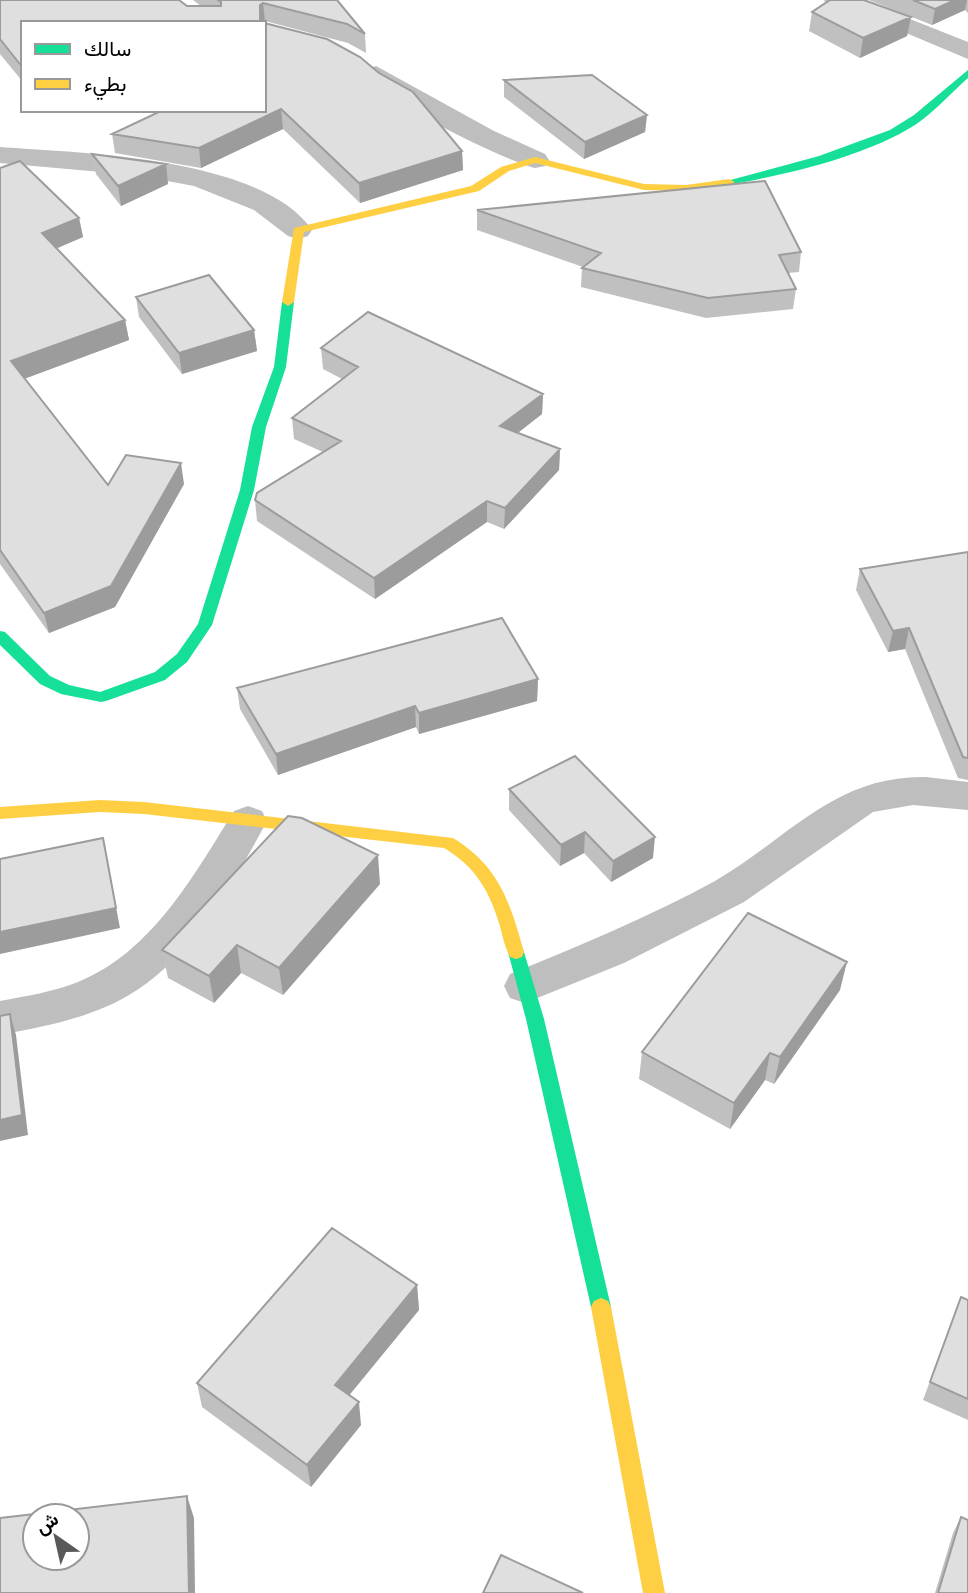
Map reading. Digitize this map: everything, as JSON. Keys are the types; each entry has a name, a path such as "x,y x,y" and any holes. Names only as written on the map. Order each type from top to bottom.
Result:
{"street":[{"path":"836,0 877,12 968,51"},
{"path":"360,63 390,85 535,160 644,187 687,188 753,178 878,139 910,123 934,106 968,73"},
{"path":"0,155 100,163 193,179 229,189 265,205 298,230"},
{"path":"298,230 475,189 505,169 535,160"},
{"path":"0,636 45,680 66,690 101,697 160,676 182,658 205,625 247,490 259,427 281,367 298,230"},
{"path":"525,986 610,951 730,891 868,798 901,790 968,796"},
{"path":"0,813 100,806 403,835 447,842 469,853 488,873 511,934 525,986 596,1282 654,1593"},
{"path":"0,1018 41,1010 90,995 123,979 152,955 194,903 248,821"}],"building":[{"path":"0,0 179,0 187,6 221,6 218,0 337,0 365,34 347,24 263,3 260,5 260,21 21,21 21,65 0,39"},
{"path":"830,0 864,0 911,17 863,38 812,12"},
{"path":"913,0 955,0 935,9"},
{"path":"266,24 327,39 360,57 379,73 413,92 462,151 359,183 281,109 199,148 112,134 159,112 266,112"},
{"path":"592,75 647,115 585,142 504,80"},
{"path":"92,154 166,164 118,186"},
{"path":"20,161 79,218 42,233 125,320 11,361 108,485 126,455 181,463 111,586 44,613 0,550 0,168"},
{"path":"765,181 801,252 779,255 796,289 708,298 582,268 601,253 477,210"},
{"path":"209,275 254,330 179,353 136,297"},
{"path":"368,312 543,394 500,426 560,449 505,508 487,501 374,578 255,500 257,493 341,441 292,418 358,367 321,348"},
{"path":"968,552 968,758 963,757 909,628 893,631 860,569"},
{"path":"502,618 538,679 419,713 415,706 276,754 237,688"},
{"path":"575,756 655,837 613,861 585,832 561,845 509,789"},
{"path":"288,816 302,818 378,855 279,968 237,945 209,976 162,950"},
{"path":"103,838 116,908 0,932 0,859"},
{"path":"748,913 847,962 780,1057 770,1053 734,1103 642,1052"},
{"path":"10,1014 22,1115 0,1120 0,1016"},
{"path":"332,1228 417,1285 335,1385 359,1402 307,1465 197,1383"},
{"path":"961,1297 968,1300 968,1399 930,1382"},
{"path":"187,1496 189,1593 0,1593 0,1518 21,1516 21,1572 91,1572 91,1507"},
{"path":"961,1517 968,1520 968,1593 938,1593"},
{"path":"501,1555 583,1593 483,1593"}],"traffic: fast":[{"path":"729,182 822,158 894,132 925,112 968,73"},
{"path":"0,636 45,680 66,690 101,697 160,676 182,658 205,625 247,490 259,427 280,367 288,302"},
{"path":"516,952 535,1019 601,1307"}],"traffic: slow":[{"path":"288,302 298,230 475,189 505,169 535,160 644,187 686,188 729,182"},
{"path":"0,813 100,806 144,808 447,842 463,852 486,875 500,902 516,952"},
{"path":"601,1307 654,1593"}]}
